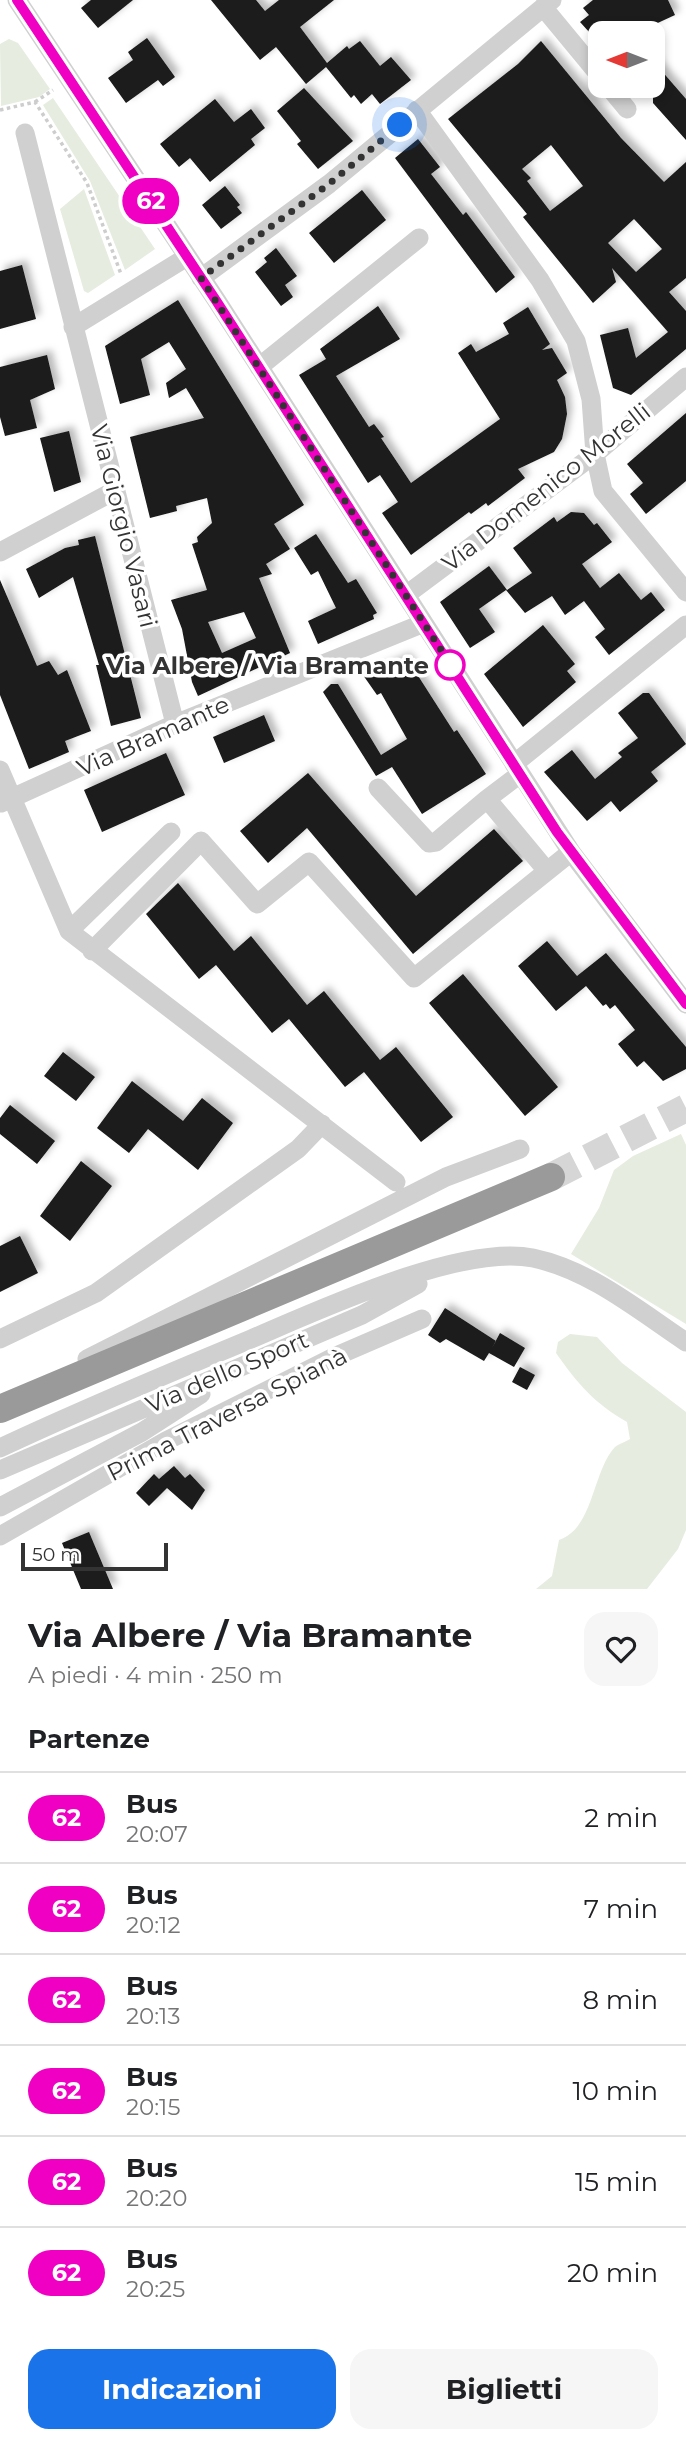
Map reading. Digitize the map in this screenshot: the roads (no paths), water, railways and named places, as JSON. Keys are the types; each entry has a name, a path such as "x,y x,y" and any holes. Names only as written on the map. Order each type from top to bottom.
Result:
{"highway":[{"path":"0,1409 551,1177"},
{"path":"0,1427 204,1325"}],"street":[{"path":"17,0 259,367 570,852 686,1004"},
{"path":"201,278 329,184 548,4 588,59"},
{"path":"618,98 627,109"},
{"path":"417,110 540,281 576,341 591,399 595,454 603,491 686,592"},
{"name":"Via Giorgio Vasari","path":"25,133 175,724"},
{"path":"259,367 419,238"},
{"path":"73,327 187,257"},
{"name":"Via Domenico Morelli","path":"406,595 595,454 686,377"},
{"path":"0,552 116,490"},
{"name":"Via Bramante","path":"6,801 175,724 424,623"},
{"path":"378,788 429,842 436,842 686,625"},
{"path":"0,770 6,801 69,931 397,1182"},
{"path":"487,799 547,871"},
{"path":"69,931 171,832"},
{"path":"92,951 201,841 257,904 309,862 414,978 570,852"},
{"path":"0,1339 96,1293 298,1149 322,1124"},
{"path":"0,1404 446,1177 520,1149"},
{"name":"Via dello Sport","path":"0,1448 109,1397 359,1293 449,1266 490,1258 517,1257 561,1266 599,1284 686,1342"},
{"name":"Via dello Sport","path":"0,1470 362,1315 449,1266"},
{"name":"Prima Traversa Spianà","path":"0,1536 166,1441 334,1357 422,1319"},
{"path":"0,1507 142,1432 243,1366"}],"tunnel":[{"path":"551,1177 686,1108"}],"place":[{"name":"Via Albere / Via Bramante","path":"450,665"}]}
